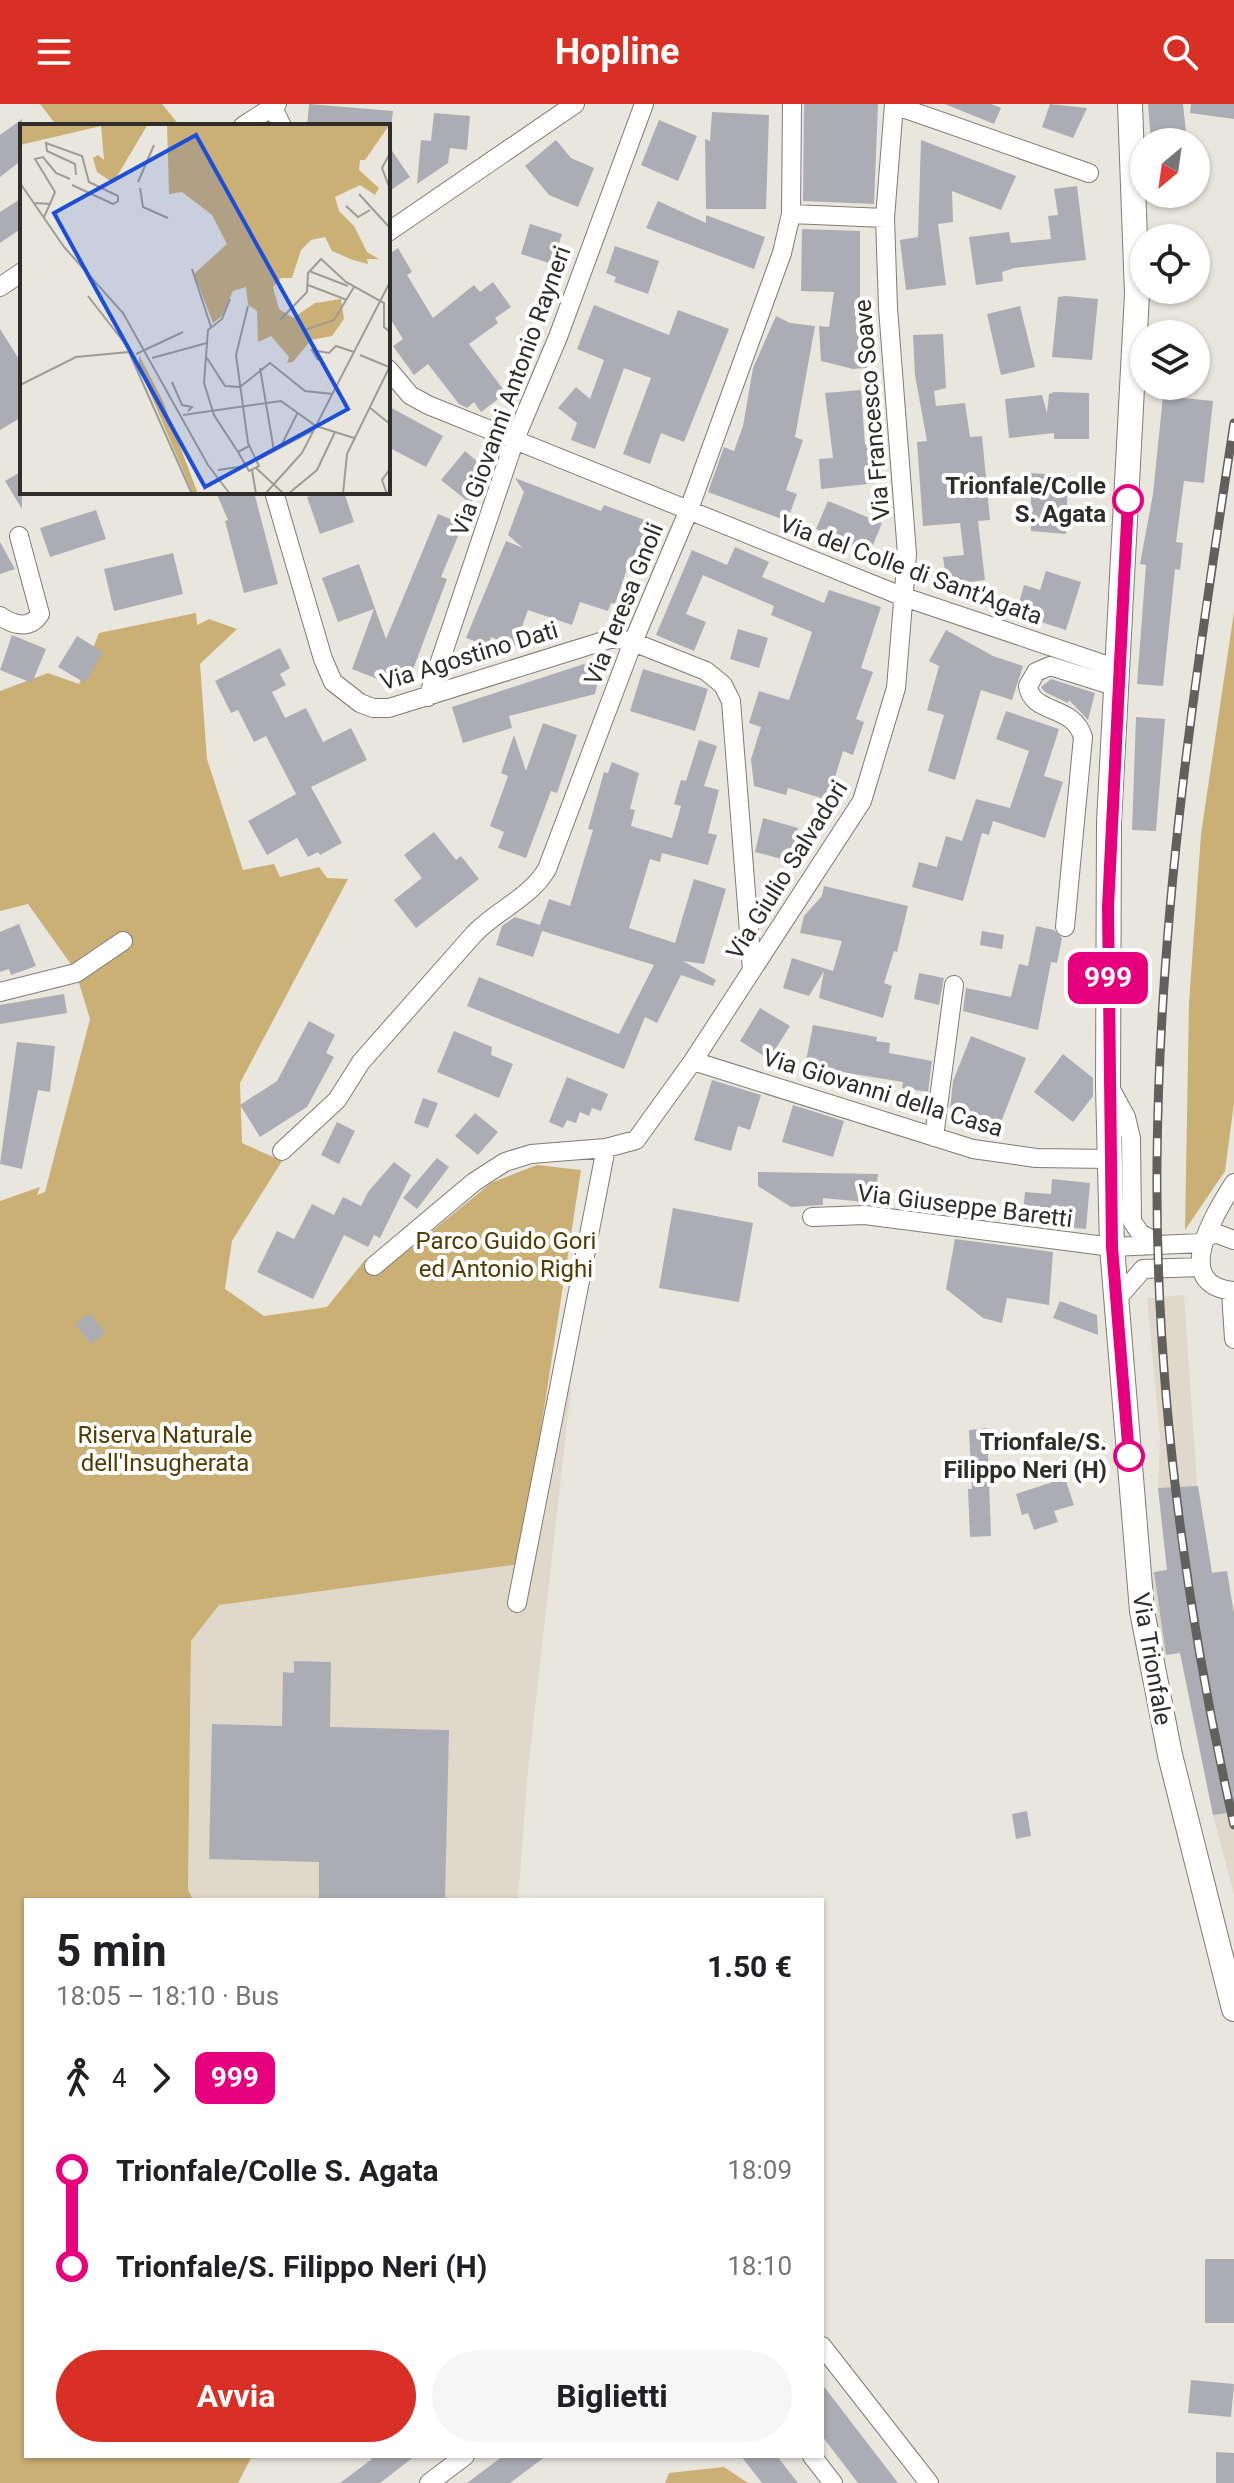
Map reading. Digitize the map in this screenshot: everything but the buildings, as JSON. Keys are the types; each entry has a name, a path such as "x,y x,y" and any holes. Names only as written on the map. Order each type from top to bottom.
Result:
{"main road":[{"name":"Via Trionfale","path":"1130,104 1137,211 1137,294 1109,838 1108,1086 1112,1247 1137,1564 1146,1635 1186,1823 1234,2009"}],"street":[{"path":"390,231 575,104"},
{"name":"Via Giovanni Antonio Rayneri","path":"428,697 515,439 558,337 644,104"},
{"name":"Via Teresa Gnoli","path":"282,1151 337,1100 361,1062 492,916 535,886 547,869 633,642 688,512 782,253 791,214 792,104"},
{"path":"246,124 274,105 281,124"},
{"path":"894,105 1089,173"},
{"name":"Via Francesco Soave","path":"894,105 885,218 888,308 907,537 904,597"},
{"path":"791,214 885,218"},
{"path":"0,287 20,273"},
{"name":"Via del Colle di Sant'Agata","path":"390,372 404,390 419,401 688,512 1118,678"},
{"name":"Via Agostino Dati","path":"275,494 323,659 333,682 346,696 373,708 389,708 428,697 607,639 633,642"},
{"path":"0,616 24,625 34,622 40,614 19,536"},
{"name":"Via Giulio Salvadori","path":"374,1266 474,1182 505,1162 531,1154 631,1143 641,1134 693,1061 856,812 869,785 896,688 904,597"},
{"path":"633,642 712,675 723,685 731,701 752,970"},
{"path":"1065,927 1083,737 1070,716 1037,702 1028,686 1036,672 1050,666 1118,678"},
{"path":"0,992 76,973 123,941"},
{"path":"934,1137 954,985"},
{"name":"Via Giovanni della Casa","path":"693,1061 934,1137 1020,1157 1110,1159"},
{"name":"Via Trionfale","path":"1108,1086 1126,1117 1131,1138 1132,1221 1140,1233 1156,1242"},
{"path":"517,1603 606,1148"},
{"path":"1234,1183 1203,1241 1201,1267 1213,1284 1232,1292 1234,1339"},
{"name":"Via Giuseppe Baretti","path":"812,1217 865,1215 1112,1247"},
{"path":"1112,1247 1203,1241 1215,1233 1234,1240"},
{"path":"1116,1300 1143,1269 1201,1267"},
{"path":"824,2349 929,2483"},
{"path":"429,2483 462,2458"},
{"path":"814,2458 833,2483"}],"shaded area":[{"path":"1184,1295 1197,1483 1212,1572 1227,1571 1234,1614 1234,1895 1213,1815 1181,1653 1160,1656 1149,1573 1167,1569 1158,1488 1160,1437 1147,1298"},
{"path":"571,1389 528,1770 518,1898 192,1898 188,1889 191,1641 219,1605 239,1600 490,1403"}],"green space":[{"path":"40,104 162,104 178,124 55,124"},
{"path":"1234,612 1234,1103 1225,1171 1185,1230 1189,1003 1201,834"},
{"name":"Riserva Naturale dell'Insugherata","path":"196,613 197,625 209,619 237,629 200,664 207,759 243,870 274,864 280,877 319,867 327,878 348,879 240,1083 242,1143 282,1161 232,1241 225,1289 264,1316 327,1307 365,1260 409,1250 491,1183 537,1165 581,1170 520,1564 219,1605 191,1641 188,1889 192,1898 24,1898 24,2458 251,2458 238,2483 0,2483 0,1201 40,1187 37,1195 45,1192 90,1019 75,970 28,904 0,911 0,691 48,673 79,684 99,633"},
{"path":"724,2467 748,2483 665,2483 669,2473"}],"railway":[{"path":"1234,423 1193,699 1172,884 1159,1070 1157,1163 1161,1330 1176,1496 1201,1661 1234,1825"}],"bus line":[{"name":"999","path":"1128,500 1109,822 1108,1086 1112,1247 1129,1456"}],"place":[{"name":"Trionfale/Colle S. Agata","path":"1128,500"},
{"name":"Trionfale/S. Filippo Neri (H)","path":"1129,1456"}],"park label":[{"name":"Parco Guido Gori ed Antonio Righi","path":"506,1255"}]}
